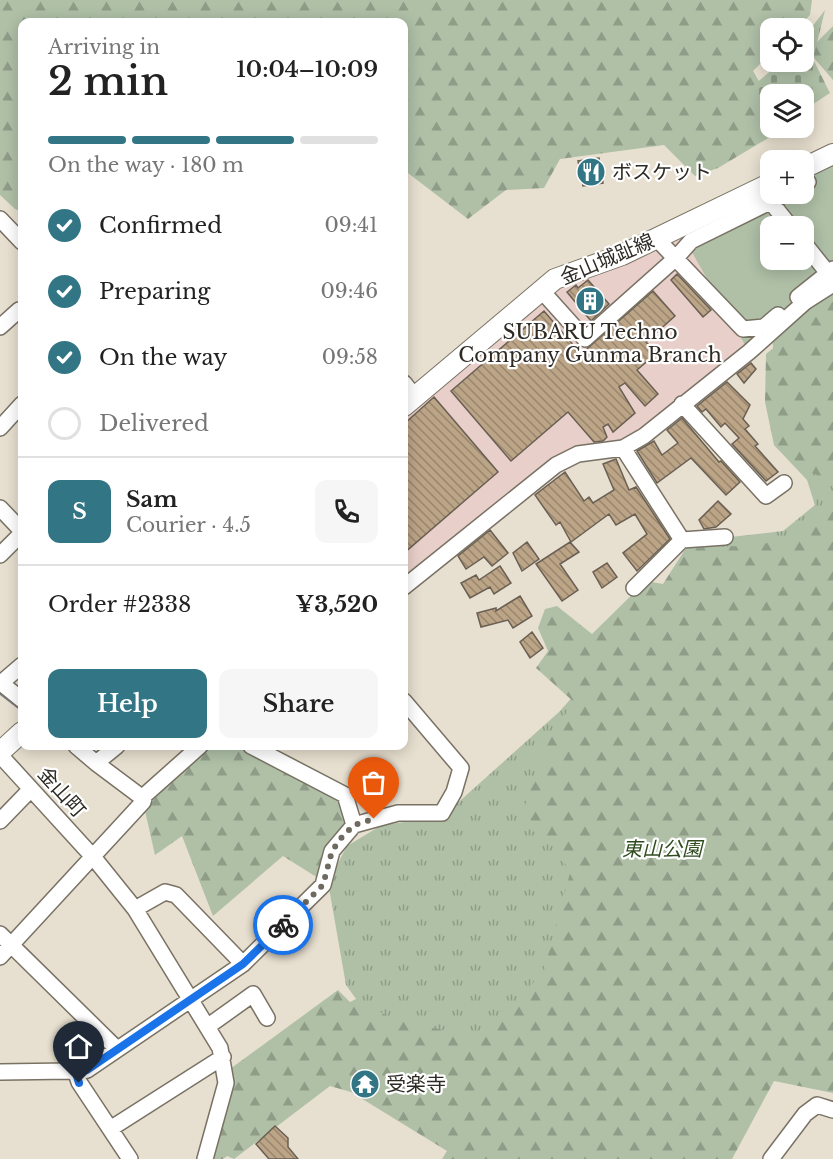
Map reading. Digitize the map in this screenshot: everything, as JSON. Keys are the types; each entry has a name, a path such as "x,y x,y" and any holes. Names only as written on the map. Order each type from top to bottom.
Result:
{"main road":[{"path":"814,170 833,154"},
{"name":"金山城趾線","path":"408,394 568,272 621,255 656,238 760,196"},
{"path":"0,753 18,736"}],"street":[{"path":"542,290 585,339 676,258 691,241 760,199"},
{"path":"0,219 18,239"},
{"path":"656,238 743,329 764,327 831,275"},
{"path":"814,255 831,275"},
{"path":"408,584 556,465 578,454 623,448 648,433 749,352 805,302 831,275"},
{"path":"0,327 18,311"},
{"path":"682,404 766,496 784,483"},
{"path":"0,428 18,408"},
{"path":"623,448 682,540"},
{"path":"0,508 18,528"},
{"path":"0,555 18,536"},
{"path":"634,588 682,540 725,537"},
{"path":"18,668 1,683 18,697"},
{"path":"0,1072 71,1071 76,1073 87,1070 116,1048 243,964 323,885 332,851 354,825 398,813 442,813 454,792 461,768 408,705"},
{"path":"81,750 144,799"},
{"path":"96,763 112,750"},
{"path":"0,957 93,858 175,765 195,750"},
{"path":"259,750 345,795 354,825"},
{"name":"金山町","path":"0,753 135,909 223,1057"},
{"path":"0,822 31,789"},
{"path":"135,909 165,892 176,895 243,964"},
{"path":"0,934 116,1048"},
{"path":"207,1027 253,994 267,1018"},
{"path":"110,1129 223,1057 226,1072 224,1092 205,1159"},
{"path":"76,1073 79,1083 130,1159"},
{"path":"771,1159 804,1114 817,1105 833,1110"}],"shaded area":[{"path":"678,228 749,352 644,436 578,454 408,582 408,403 534,295"}],"green space":[{"path":"0,0 812,0 810,15 807,18 760,18 760,64 753,71 761,84 760,138 768,138 718,168 695,176 664,145 560,159 544,188 506,190 468,219 408,173 408,18 18,18 18,210 0,195"},
{"path":"825,10 814,55 814,24"},
{"path":"833,26 833,80 814,58 814,45"},
{"path":"814,61 830,93 814,103 814,84 760,84 760,106 747,91 769,72 814,72"},
{"path":"833,154 833,285 749,352 678,228 760,198 760,204 814,204 814,163"},
{"name":"東山公園","path":"833,285 833,979 492,1066 364,1010 346,985 328,882 347,846 382,825 442,817 559,712 713,539 783,531 815,505 807,480 774,445 775,379 772,331"},
{"path":"833,299 833,471 821,476 803,470 774,445 765,402 766,354"},
{"name":"東山公園","path":"833,509 833,1093 774,1081 732,1159 442,1159 447,1151 351,1092 330,1086 234,1159 227,1156 223,1159 204,1159 226,1072 338,990 350,1002 356,999 397,1021 469,1035 501,1021 544,970 570,873 558,850 520,821 548,743 575,703 536,668 548,651 538,628 545,609 557,606 592,634 646,581 663,584 686,548 745,545 786,539 820,523"},
{"path":"199,750 258,750 334,787 354,825 318,878 283,856 213,916 182,836 155,855 143,802"}],"building":[{"name":"ボスケット","path":"599,158 603,183 583,186 578,161"},
{"path":"677,274 711,310 703,317 671,280"},
{"name":"SUBARU Techno Company Gunma Branch","path":"588,280 609,304 591,321 567,292 576,285 578,288"},
{"path":"653,291 675,316 646,342 657,353 637,370 658,394 645,406 625,383 619,387 635,413 613,432 608,424 603,427 607,437 603,441 594,442 568,412 511,461 451,391 544,311 581,354"},
{"path":"751,363 756,369 744,383 737,374"},
{"path":"727,382 750,405 743,419 749,426 745,429 758,444 755,446 778,472 766,481 732,444 739,438 725,423 721,427 706,409 702,412 697,406"},
{"path":"434,397 498,472 408,550 408,420"},
{"path":"682,418 719,462 721,461 740,482 726,495 691,458 657,483 637,451 654,441 662,455 678,443 667,430"},
{"path":"616,459 629,490 636,487 670,539 637,571 623,553 647,534 635,514 616,525 609,514 571,542 560,522 556,525 535,495 565,472 584,501 589,497 593,503 614,490 603,464"},
{"path":"718,501 731,514 716,527 704,529 699,520"},
{"path":"490,530 508,553 492,566 484,557 466,569 458,556"},
{"path":"527,542 539,559 522,571 513,553"},
{"path":"570,542 579,552 560,564 578,590 562,601 536,564"},
{"path":"607,563 617,577 602,588 593,572"},
{"path":"500,566 511,583 494,594 490,587 470,598 461,583 476,575 479,580"},
{"path":"520,596 532,616 513,628 508,620 481,627 477,613 496,608 496,611"},
{"path":"532,632 543,648 530,658 520,642"},
{"path":"275,1126 288,1138 288,1147 298,1159 269,1159 256,1144"}],"waterway":[{"path":"0,693 18,707"}],"way so far":[{"path":"283,925 323,885 332,851 342,837 354,825 374,819"}],"place":[{"name":"ボスケット","path":"591,172"},
{"name":"SUBARU Techno Company Gunma Branch","path":"590,301"},
{"name":"受楽寺","path":"365,1084"}],"route":[{"path":"79,1083 76,1073 87,1070 116,1048 243,964 283,925"}]}
